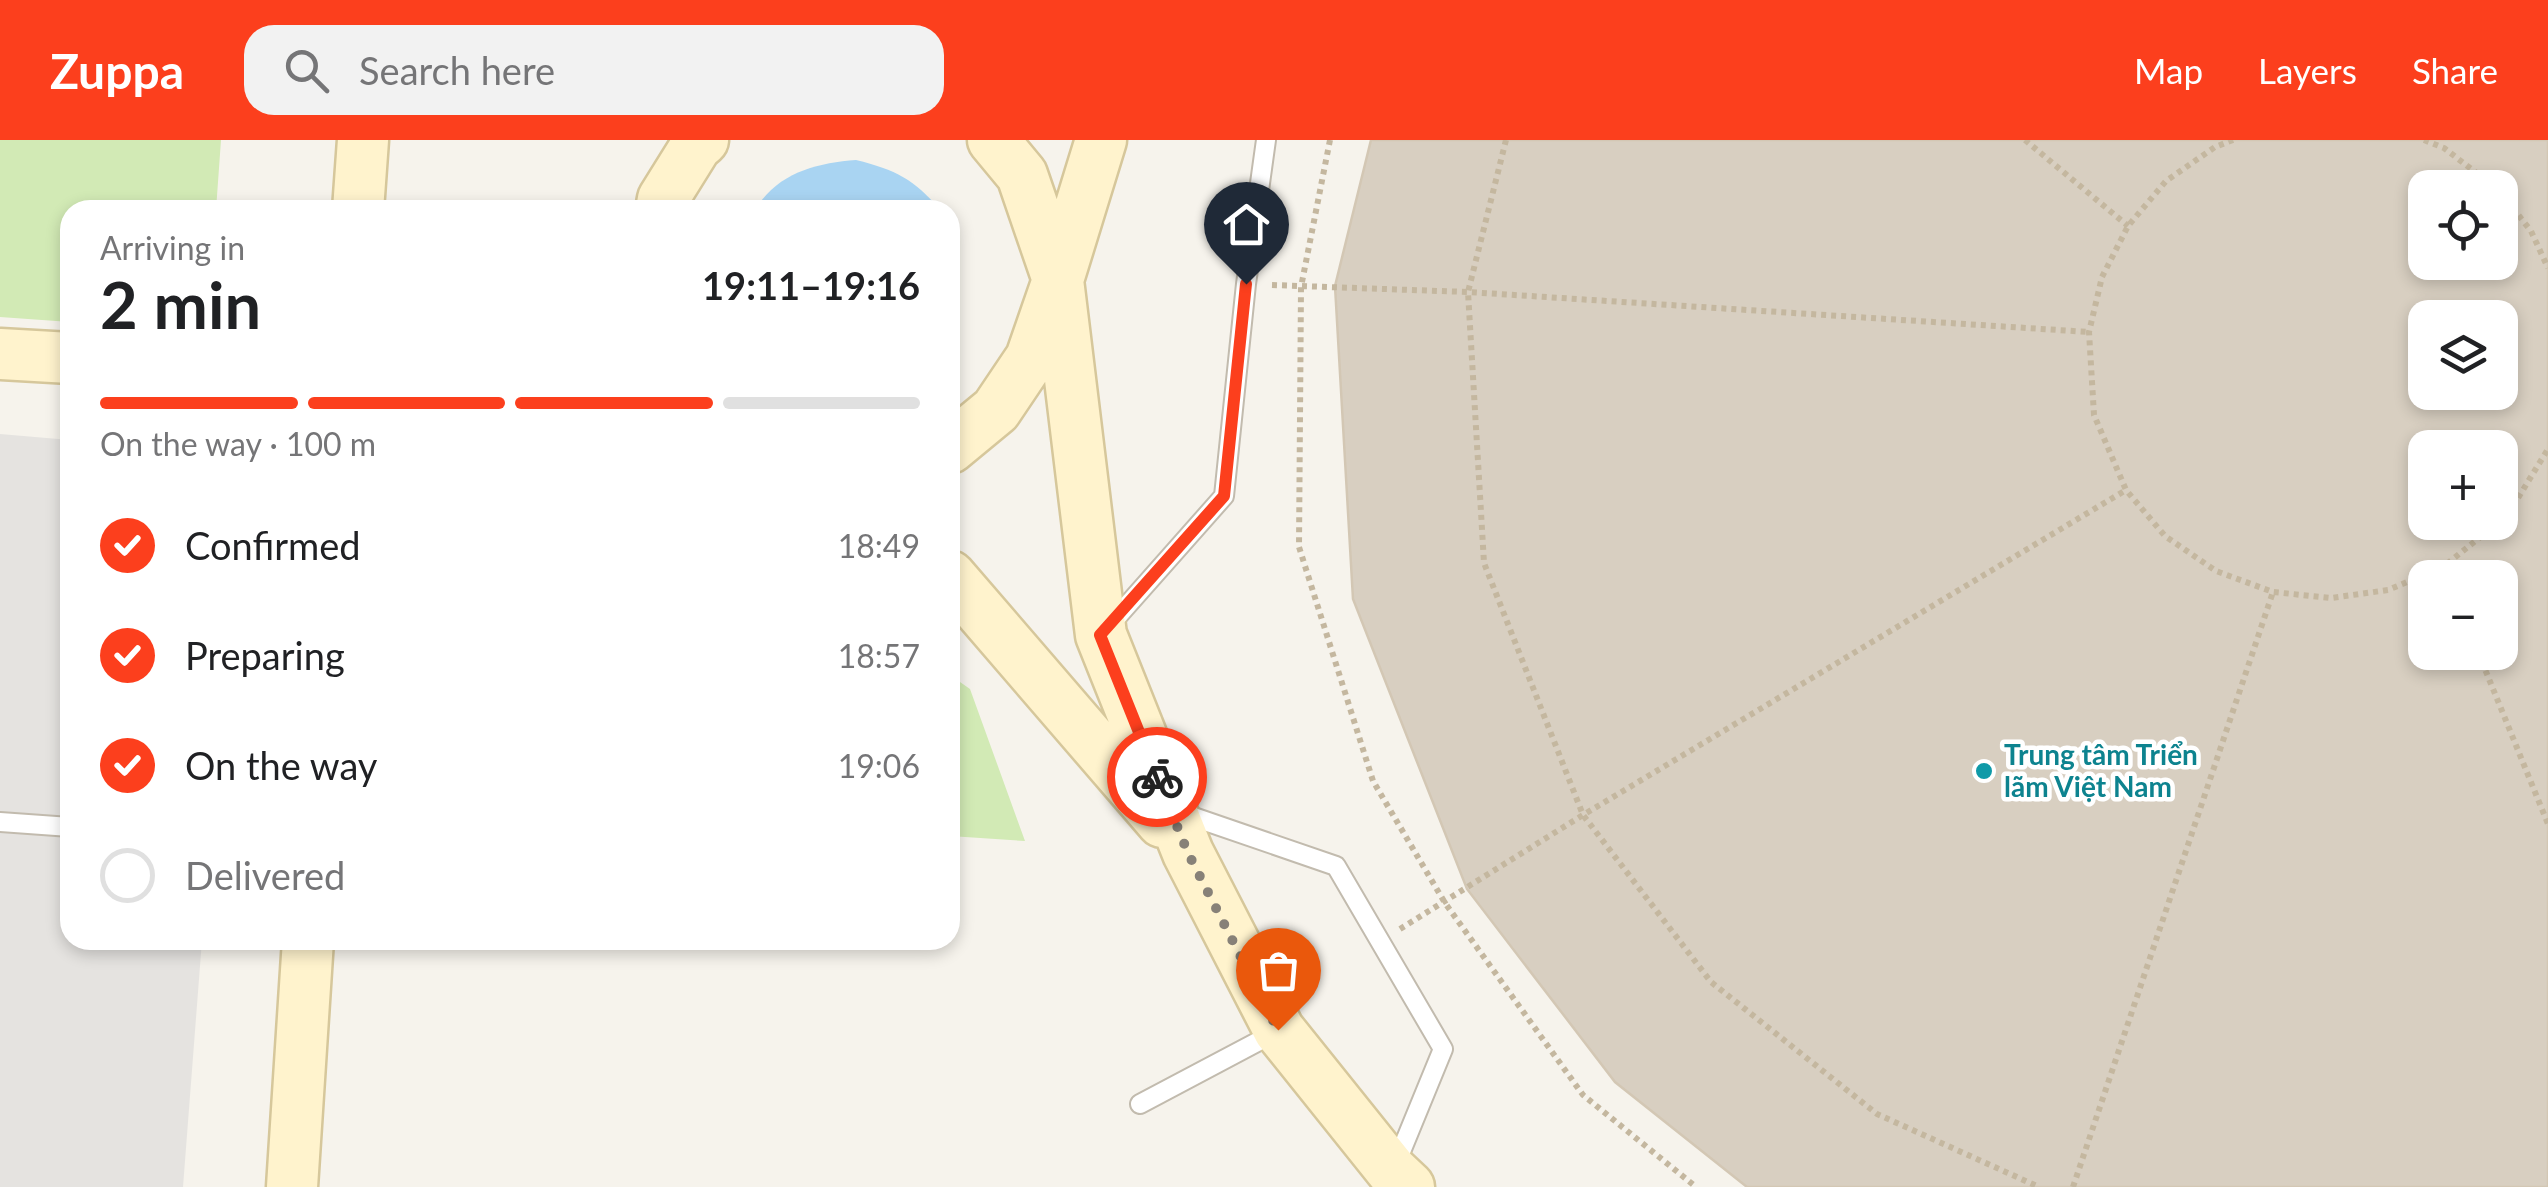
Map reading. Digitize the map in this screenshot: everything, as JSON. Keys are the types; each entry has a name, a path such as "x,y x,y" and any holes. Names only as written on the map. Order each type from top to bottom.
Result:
{"street":[{"path":"359,200 363,140"},
{"path":"663,200 703,140"},
{"path":"994,140 1022,174 1058,280 1100,635 1179,831 1278,1030 1401,1179"},
{"path":"960,440 996,410 1031,358 1101,140"},
{"path":"0,354 60,357"},
{"path":"960,587 1179,831"},
{"path":"292,1187 307,950"}],"lane":[{"path":"1100,635 1224,496 1266,140"},
{"path":"0,822 60,826"},
{"path":"1179,831 1336,866 1443,1049 1401,1179"},
{"path":"1140,1104 1278,1030"}],"path":[{"path":"1330,140 1302,286 1300,546 1373,781 1444,903 1583,1094 1696,1187"},
{"path":"1506,140 1468,292 1484,563 1583,815 1711,982 1876,1114 2039,1187"},
{"path":"2026,140 2128,226"},
{"path":"2233,140 2215,147 2166,182 2128,226 2102,278 2089,332 2094,415 2126,490 2166,536 2216,571 2272,592 2331,598 2388,590 2408,582"},
{"path":"2424,140 2446,144 2475,170"},
{"path":"2518,215 2531,231 2548,268"},
{"path":"1246,284 1468,292 2089,332"},
{"path":"2518,498 2548,449"},
{"path":"1379,941 2126,490"},
{"path":"2453,560 2477,540"},
{"path":"2074,1187 2272,592"},
{"path":"2485,670 2548,824"}],"green space":[{"path":"0,140 221,140 217,200 60,200 60,321 0,317"},
{"path":"960,682 970,689 1025,841 960,837"}],"shaded area":[{"path":"0,434 60,439 60,950 201,950 183,1187 0,1187"}],"water":[{"path":"856,160 882,168 903,177 931,200 762,200 786,179 826,164"}],"building":[{"name":"Trung tâm Triển lãm Việt Nam","path":"1371,140 2548,140 2548,1187 1747,1187 1615,1082 1467,889 1353,599 1335,286"}],"way so far":[{"path":"1157,777 1188,853 1278,1030"}],"place":[{"name":"Trung tâm Triển lãm Việt Nam","path":"1984,771"}],"route":[{"path":"1157,777 1100,635 1224,496 1246,284"}]}
